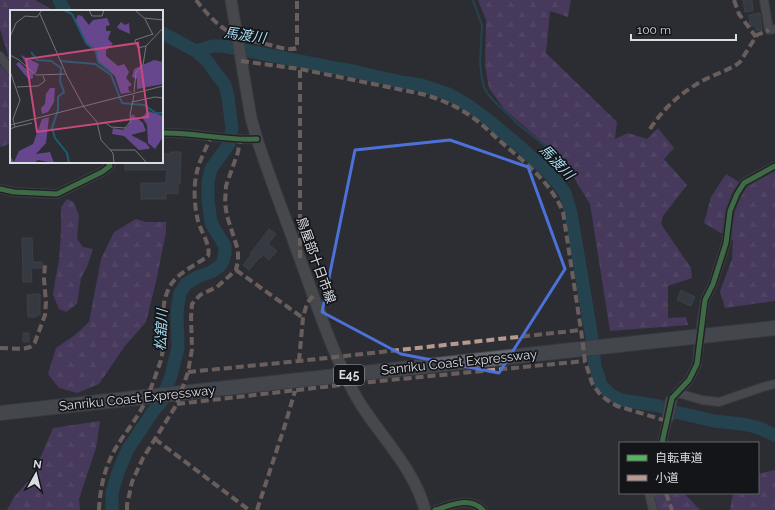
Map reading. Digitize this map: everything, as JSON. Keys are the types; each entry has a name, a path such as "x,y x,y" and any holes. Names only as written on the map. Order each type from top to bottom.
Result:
{"highway":[{"name":"Sanriku Coast Expressway","path":"0,413 775,328"}],"main road":[{"name":"鳥屋部十日市線","path":"231,0 251,118 257,139 328,336 358,400 414,482 425,510"},
{"path":"668,417 675,397"}],"street":[{"path":"764,0 769,30 775,29"},
{"path":"0,56 10,69"},
{"path":"163,133 238,139 257,139"},
{"path":"0,189 14,192 57,194 102,172 110,166 108,163"},
{"path":"701,326 705,300 713,284 726,243 730,210 737,194 744,183 775,166"},
{"path":"675,397 689,380 697,364 698,352"},
{"path":"675,397 719,402 775,384"},
{"path":"662,442 668,417"},
{"path":"649,494 653,510"},
{"path":"435,510 463,502 469,502 483,510"}],"highlighted area":[{"path":"450,140 528,167 565,269 499,373 401,354 322,312 355,150"}],"green space":[{"path":"0,0 35,0 52,10 10,10 10,143 1,147 0,67 8,55 0,29"},
{"path":"478,0 571,0 568,17 550,11 546,53 617,122 615,139 628,133 647,139 658,128 674,148 664,159 687,185 663,216 661,224 691,268 692,278 668,286 668,318 686,317 688,325 610,331 590,204 573,176 557,155 504,109 489,88 485,66 486,20"},
{"path":"775,169 775,301 725,308 720,291 732,259 733,240 704,223 711,197 726,174 739,182"},
{"path":"67,199 74,202 79,216 77,239 83,247 93,249 87,267 81,278 77,304 66,312 59,309 53,295 59,261 61,207"},
{"path":"136,219 146,222 166,222 166,232 156,282 146,322 125,346 99,384 77,393 59,388 48,374 56,348 75,335 89,322 101,259 114,232"},
{"path":"100,421 96,448 79,499 80,510 7,510 14,497 32,477 53,428"},
{"path":"775,470 775,510 730,510 733,494 759,494 759,474"},
{"path":"653,494 685,494 700,510 649,510"}],"building":[{"path":"743,0 752,0 753,11 745,12"},
{"path":"760,13 762,30 756,31 755,26 750,26 749,15"},
{"path":"170,152 181,152 180,184 178,184 178,194 166,193 166,199 141,199 141,183 166,183 167,170 125,170 125,163 163,163 163,154 170,154"},
{"path":"269,229 276,234 268,244 277,251 269,260 263,255 261,258 260,257 249,270 243,265"},
{"path":"22,238 32,238 33,262 42,262 42,268 31,268 32,282 23,282"},
{"path":"681,290 695,297 691,306 677,300"},
{"path":"40,294 40,315 36,315 36,317 28,317 27,295"},
{"path":"23,333 29,333 29,342 23,342"}],"waterway":[{"name":"松舘川","path":"59,0 64,10"},
{"path":"473,0 482,25 480,62 484,87 494,101 518,124 554,153 559,160"},
{"name":"松舘川","path":"112,510 112,493 118,472 128,449 161,402 171,376 178,348 177,312 180,293 186,284 220,266 225,253 225,246 211,223 208,199 208,182 211,169 229,144 232,129 225,85 208,62 196,51 163,34"},
{"name":"馬渡川","path":"196,51 213,46 223,46 353,71 421,85 448,94 466,104 517,144 547,171 565,193 571,213 591,332 595,366 601,385 611,395 621,400 659,406 675,412 714,421 748,425 775,435"}],"tunnel":[{"path":"698,352 701,328"}],"marked path":[{"path":"196,0 214,21 231,33 249,40 280,48 291,49 297,48 297,0"},
{"path":"734,0 739,14 756,37"},
{"path":"650,129 668,106 683,93 699,82 736,65 740,62 757,35 769,30"},
{"path":"241,61 300,69 422,94 454,106 476,120 536,173 558,201 563,212 585,361 592,383 599,393 617,406 667,421"},
{"path":"300,69 300,258"},
{"path":"99,510 102,485 109,461 143,406 160,363 163,345 163,316 165,297 176,278 208,256 209,252 207,243 199,225 197,215 195,187 196,174 199,164 211,136"},
{"path":"127,510 132,482 143,458 177,404 188,372 192,349 192,304 200,295 217,287 236,270 238,250 227,216 225,203 226,186 238,152 240,140"},
{"path":"0,348 23,349 30,347 35,342 45,315 45,264"},
{"path":"236,270 303,318"},
{"path":"299,361 303,318 307,303 313,296"},
{"path":"188,372 581,330"},
{"path":"177,404 349,384 585,361"},
{"path":"257,510 295,391"},
{"path":"155,439 249,510"},
{"path":"666,494 672,510"}],"cycle path":[{"path":"163,133 233,139 257,139"},
{"path":"0,189 14,192 57,194 102,172 110,166 108,163"},
{"path":"662,442 672,398 689,380 697,364 705,300 713,284 726,243 730,211 737,194 744,183 775,166"},
{"path":"435,510 460,503 472,503 483,510"}]}
